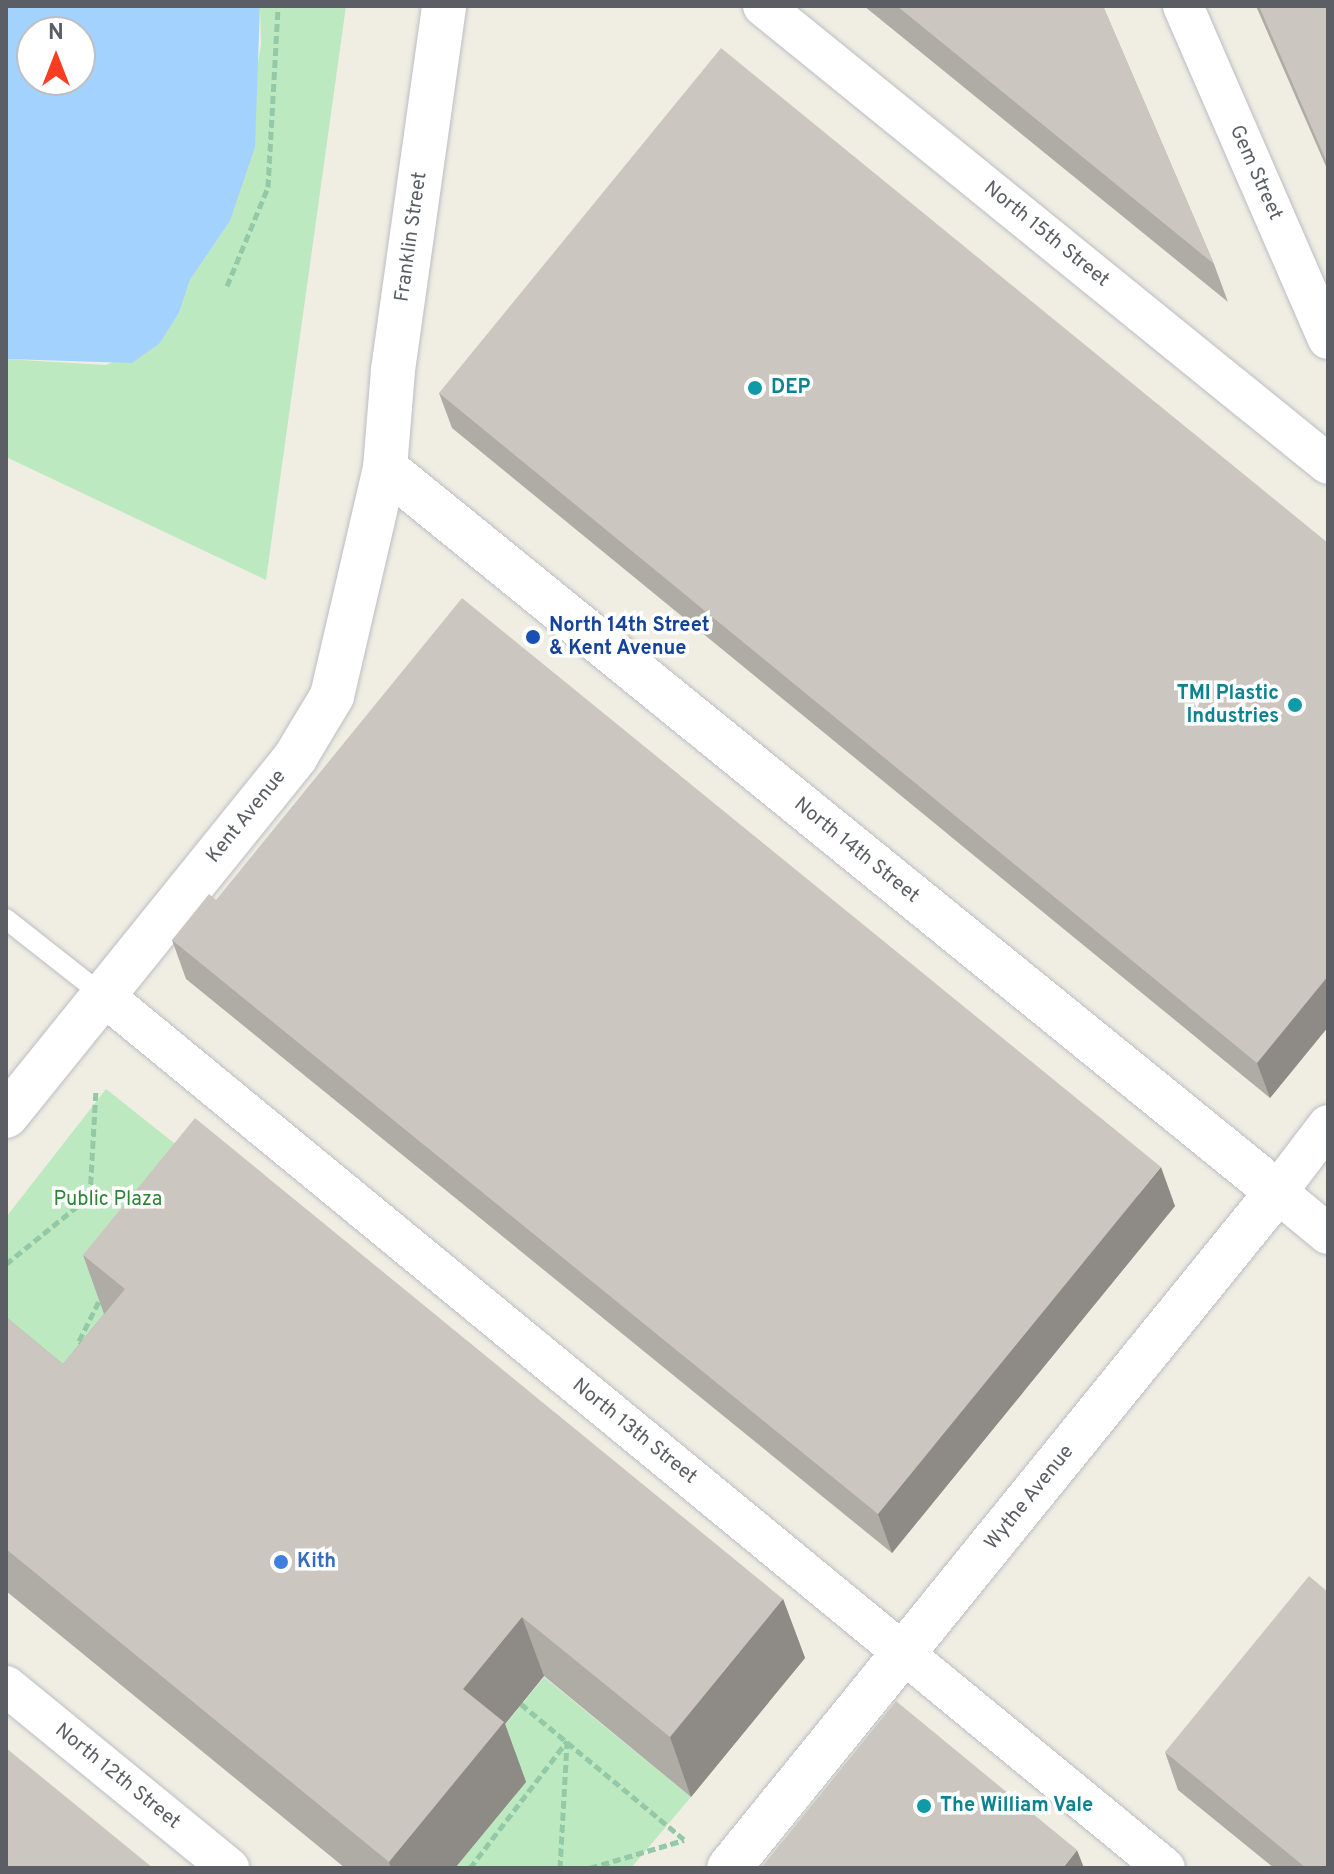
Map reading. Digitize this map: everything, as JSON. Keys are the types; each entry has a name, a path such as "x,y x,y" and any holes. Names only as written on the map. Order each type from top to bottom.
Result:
{"main road":[{"name":"Franklin Street","path":"385,468 393,370 444,6"},
{"name":"Kent Avenue","path":"6,1116 302,748 325,712 344,660 385,468"},
{"name":"North 14th Street","path":"385,468 1277,1192"},
{"name":"Wythe Avenue","path":"729,1868 1277,1192"}],"street":[{"name":"North 15th Street","path":"763,6 1328,464"},
{"name":"Gem Street","path":"1183,6 1328,339"},
{"name":"North 13th Street","path":"104,996 1165,1868"},
{"name":"Wythe Avenue","path":"1277,1192 1328,1125"},
{"name":"North 14th Street","path":"1277,1192 1328,1234"},
{"name":"North 12th Street","path":"6,1686 229,1868"}],"lane":[{"path":"6,919 104,996"}],"path":[{"path":"227,286 268,187 278,6"},
{"path":"6,1264 90,1196 96,1090"},
{"path":"90,1196 141,1213"},
{"path":"96,1352 79,1341 107,1284"},
{"path":"521,1704 685,1840 590,1868"},
{"path":"470,1868 567,1741"},
{"path":"560,1868 567,1741"}],"green space":[{"path":"260,6 346,6 266,580 6,457 6,359 106,365 160,343 179,313 190,280 230,221 261,45"},
{"name":"Public Plaza","path":"106,1089 217,1177 85,1423 6,1359 6,1217"},
{"path":"544,1677 691,1797 631,1868 455,1868 525,1782 485,1749"}],"water":[{"path":"6,6 260,6 255,147 230,221 190,280 179,313 160,343 132,363 6,359"}],"building":[{"path":"897,6 1103,6 1214,264"},
{"path":"1259,6 1328,6 1328,165"},
{"path":"721,48 1328,543 1328,976 1257,1063 439,393"},
{"path":"462,598 1161,1167 878,1514 172,940 209,894 216,900"},
{"path":"195,1118 783,1599 670,1737 522,1617 463,1689 504,1722 389,1862 6,1549 6,1317 63,1364 125,1289 83,1255"},
{"path":"1309,1576 1328,1592 1328,1868 1306,1868 1165,1752"},
{"path":"896,1701 1077,1850 1063,1868 761,1868"},
{"path":"6,1748 153,1868 6,1868"}],"place":[{"name":"DEP","path":"755,388"},
{"name":"North 14th Street & Kent Avenue","path":"533,637"},
{"name":"TMI Plastic Industries","path":"1295,705"},
{"name":"Kith","path":"281,1562"},
{"name":"The William Vale","path":"924,1806"}]}
